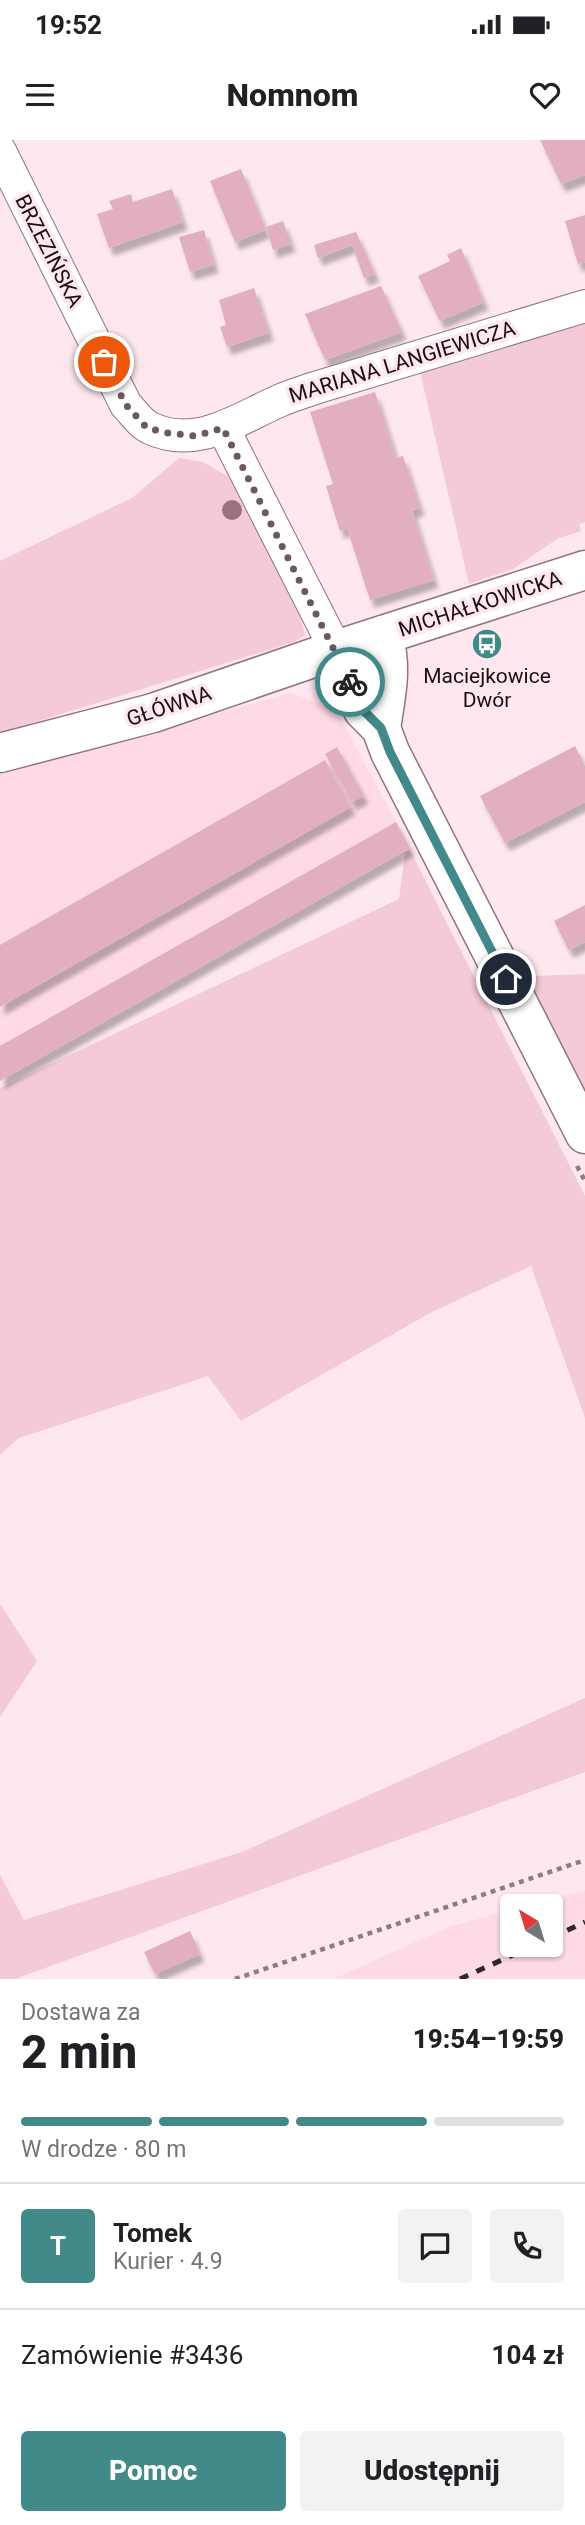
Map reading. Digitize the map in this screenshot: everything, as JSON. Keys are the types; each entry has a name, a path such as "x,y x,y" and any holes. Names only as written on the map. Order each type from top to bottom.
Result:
{"street":[{"name":"BRZEZIŃSKA","path":"0,151 126,405 147,428 167,433 196,436 223,428"},
{"name":"MARIANA LANGIEWICZA","path":"223,428 281,400 315,388 585,306"},
{"path":"223,428 363,710 381,728 396,764 585,1134"},
{"name":"MICHAŁKOWICKA","path":"335,650 585,570"},
{"path":"381,728 389,672 388,651 383,635"},
{"name":"GŁÓWNA","path":"0,753 153,713 335,650"}],"path":[{"path":"236,1979 585,1860"}],"shaded area":[{"path":"585,321 585,522 579,524 581,531 557,539 513,569 469,584 419,367"},
{"path":"179,458 203,462 229,477 265,542 300,616 305,635 294,642 0,733 0,561 132,498"},
{"path":"291,693 336,710 410,848 0,1081 0,774"},
{"path":"410,850 585,1196 585,1418 531,1266 430,1313 241,1421 208,1376 19,1438 0,1455 0,1088 399,899 405,852"},
{"path":"585,974 585,1119 510,977"},
{"path":"0,1604 37,1661 0,1717"},
{"path":"585,1698 585,1772 15,1979 0,1979 0,1875 24,1920 242,1852"},
{"path":"585,1890 585,1979 333,1979 449,1927 500,1913 500,1957 563,1957 564,1896"}],"building":[{"path":"540,140 585,140 585,175 561,184"},
{"path":"241,169 266,230 235,242 210,181"},
{"path":"172,189 183,222 109,248 97,214 113,209 109,201 131,194 133,202"},
{"path":"585,215 585,262 578,264 565,221"},
{"path":"283,221 291,244 273,250 266,227"},
{"path":"204,230 214,265 190,272 179,237"},
{"path":"356,232 375,274 364,278 352,245 318,258 314,245"},
{"path":"461,248 484,302 440,321 418,276 450,261 447,255"},
{"path":"381,286 402,332 325,360 305,314"},
{"path":"254,288 269,333 227,347 220,327 226,325 219,300"},
{"path":"375,392 396,458 403,456 420,508 412,510 434,580 370,600 347,528 340,531 326,486 333,484 310,412"},
{"path":"575,746 585,766 585,802 505,843 480,796"},
{"path":"337,747 364,796 352,802 325,754"},
{"path":"325,760 351,807 0,1007 0,945"},
{"path":"396,822 410,848 0,1081 0,1046"},
{"path":"585,905 585,942 569,950 554,921"},
{"path":"190,1931 200,1954 155,1974 144,1952"}],"railway":[{"path":"564,1932 585,1922"},
{"path":"460,1979 508,1957"}],"way so far":[{"path":"104,362 126,405 147,428 196,436 223,428 350,682"}],"place":[{"name":"Maciejkowice Dwór","path":"487,644"}],"route":[{"path":"350,682 363,710 381,728 390,752 506,979"}]}
